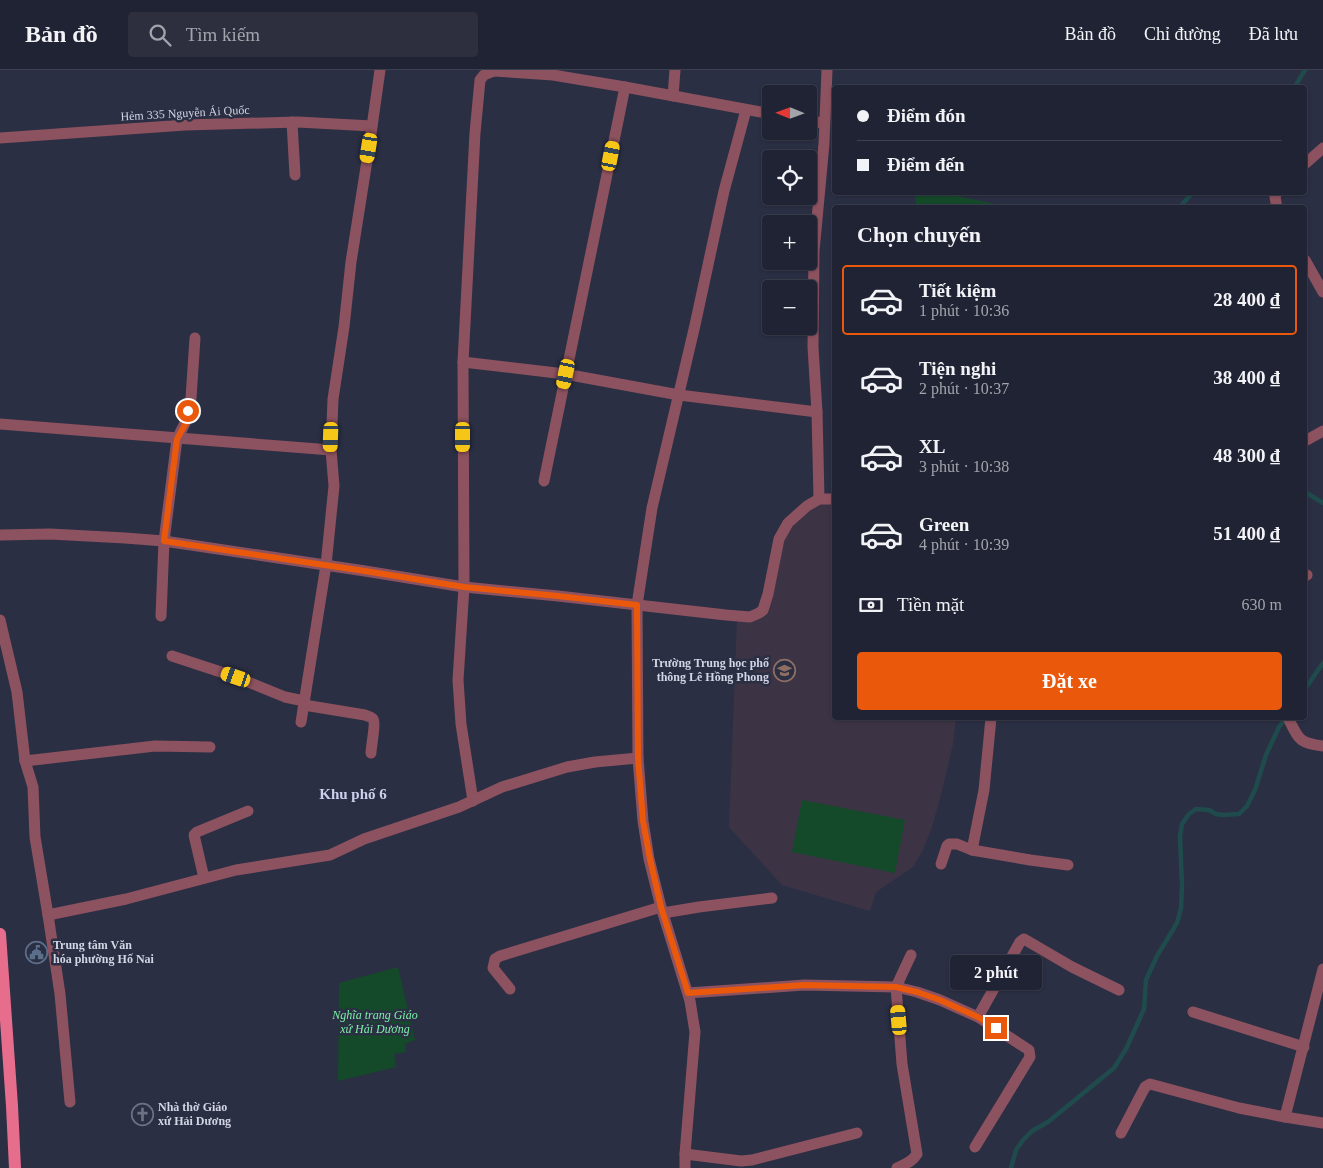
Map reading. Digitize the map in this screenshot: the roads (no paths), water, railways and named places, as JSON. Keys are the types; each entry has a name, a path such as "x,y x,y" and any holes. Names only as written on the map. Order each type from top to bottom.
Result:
{"main road":[{"path":"0,934 15,1168"}],"street":[{"path":"301,722 326,565 334,486 330,450 333,399 344,327 351,262 380,70"},
{"path":"673,96 675,70"},
{"path":"819,498 814,347 814,251 824,144 827,70"},
{"path":"473,801 460,724 458,680 464,587 462,362 475,133 480,80 484,75 494,72 553,72 762,113"},
{"path":"544,481 625,87"},
{"path":"685,1168 695,1032 688,993 662,910 643,821 638,758 637,605 652,508 724,191 746,110"},
{"path":"292,122 295,175"},
{"name":"Hẻm 335 Nguyễn Ái Quốc","path":"0,138 185,125 292,122 372,126"},
{"path":"818,122 824,123"},
{"path":"1307,162 1323,148"},
{"path":"1307,264 1323,292"},
{"path":"161,616 164,541 177,439 186,423 191,398 195,338"},
{"path":"462,362 566,374 679,395 817,412"},
{"path":"0,424 330,450"},
{"path":"1307,441 1323,431"},
{"path":"0,535 50,534 164,541 464,587 750,617 763,610 779,539 788,522 819,498 832,499"},
{"path":"0,620 17,692 26,761 33,787 35,837 60,994 70,1102"},
{"path":"172,656 236,677 304,703 372,718 374,720 374,728 370,753"},
{"path":"972,850 984,790 990,720"},
{"path":"1289,720 1296,734 1305,744 1323,746"},
{"path":"26,761 155,746 210,747"},
{"path":"48,915 126,899 236,870 330,854 364,839 459,808 502,787 567,767 638,758"},
{"path":"204,878 194,835 197,832 248,811"},
{"path":"942,864 947,846 949,844 957,844 972,850 1068,865"},
{"path":"510,989 493,968 495,959 500,956 662,910 772,898"},
{"path":"978,1017 1020,942 1024,939 1072,967 1119,990"},
{"path":"897,1168 914,1159 917,1154 902,1064 896,987 911,955"},
{"path":"1285,1117 1323,969"},
{"path":"688,993 804,985 896,987 940,1000 978,1017 1029,1050 1030,1057 975,1148"},
{"path":"1193,1012 1304,1046"},
{"path":"1121,1133 1145,1087 1150,1084 1239,1108 1323,1123"},
{"path":"685,1154 741,1161 752,1160 857,1134"}],"waterway":[{"path":"1296,85 1305,70"},
{"path":"1182,205 1190,195"},
{"path":"1307,493 1323,503"},
{"path":"1307,686 1323,663"},
{"path":"1011,1168 1016,1150 1023,1140 1114,1068 1126,1049 1144,1009 1146,980 1157,956 1177,923 1181,908 1180,836 1182,824 1189,814 1196,809 1209,810 1223,815 1239,814 1247,806 1255,790 1266,755 1279,727 1284,720"}],"place":[{"name":"Trường Trung học phổ thông Lê Hồng Phong","path":"785,670"},
{"name":"Trung tâm Văn hóa phường Hố Nai","path":"37,952"},
{"name":"Nhà thờ Giáo xứ Hải Dương","path":"142,1114"}],"district":[{"name":"Khu phố 6","path":"353,794"}],"park label":[{"name":"Nghĩa trang Giáo xứ Hải Dương","path":"375,1022"}]}
